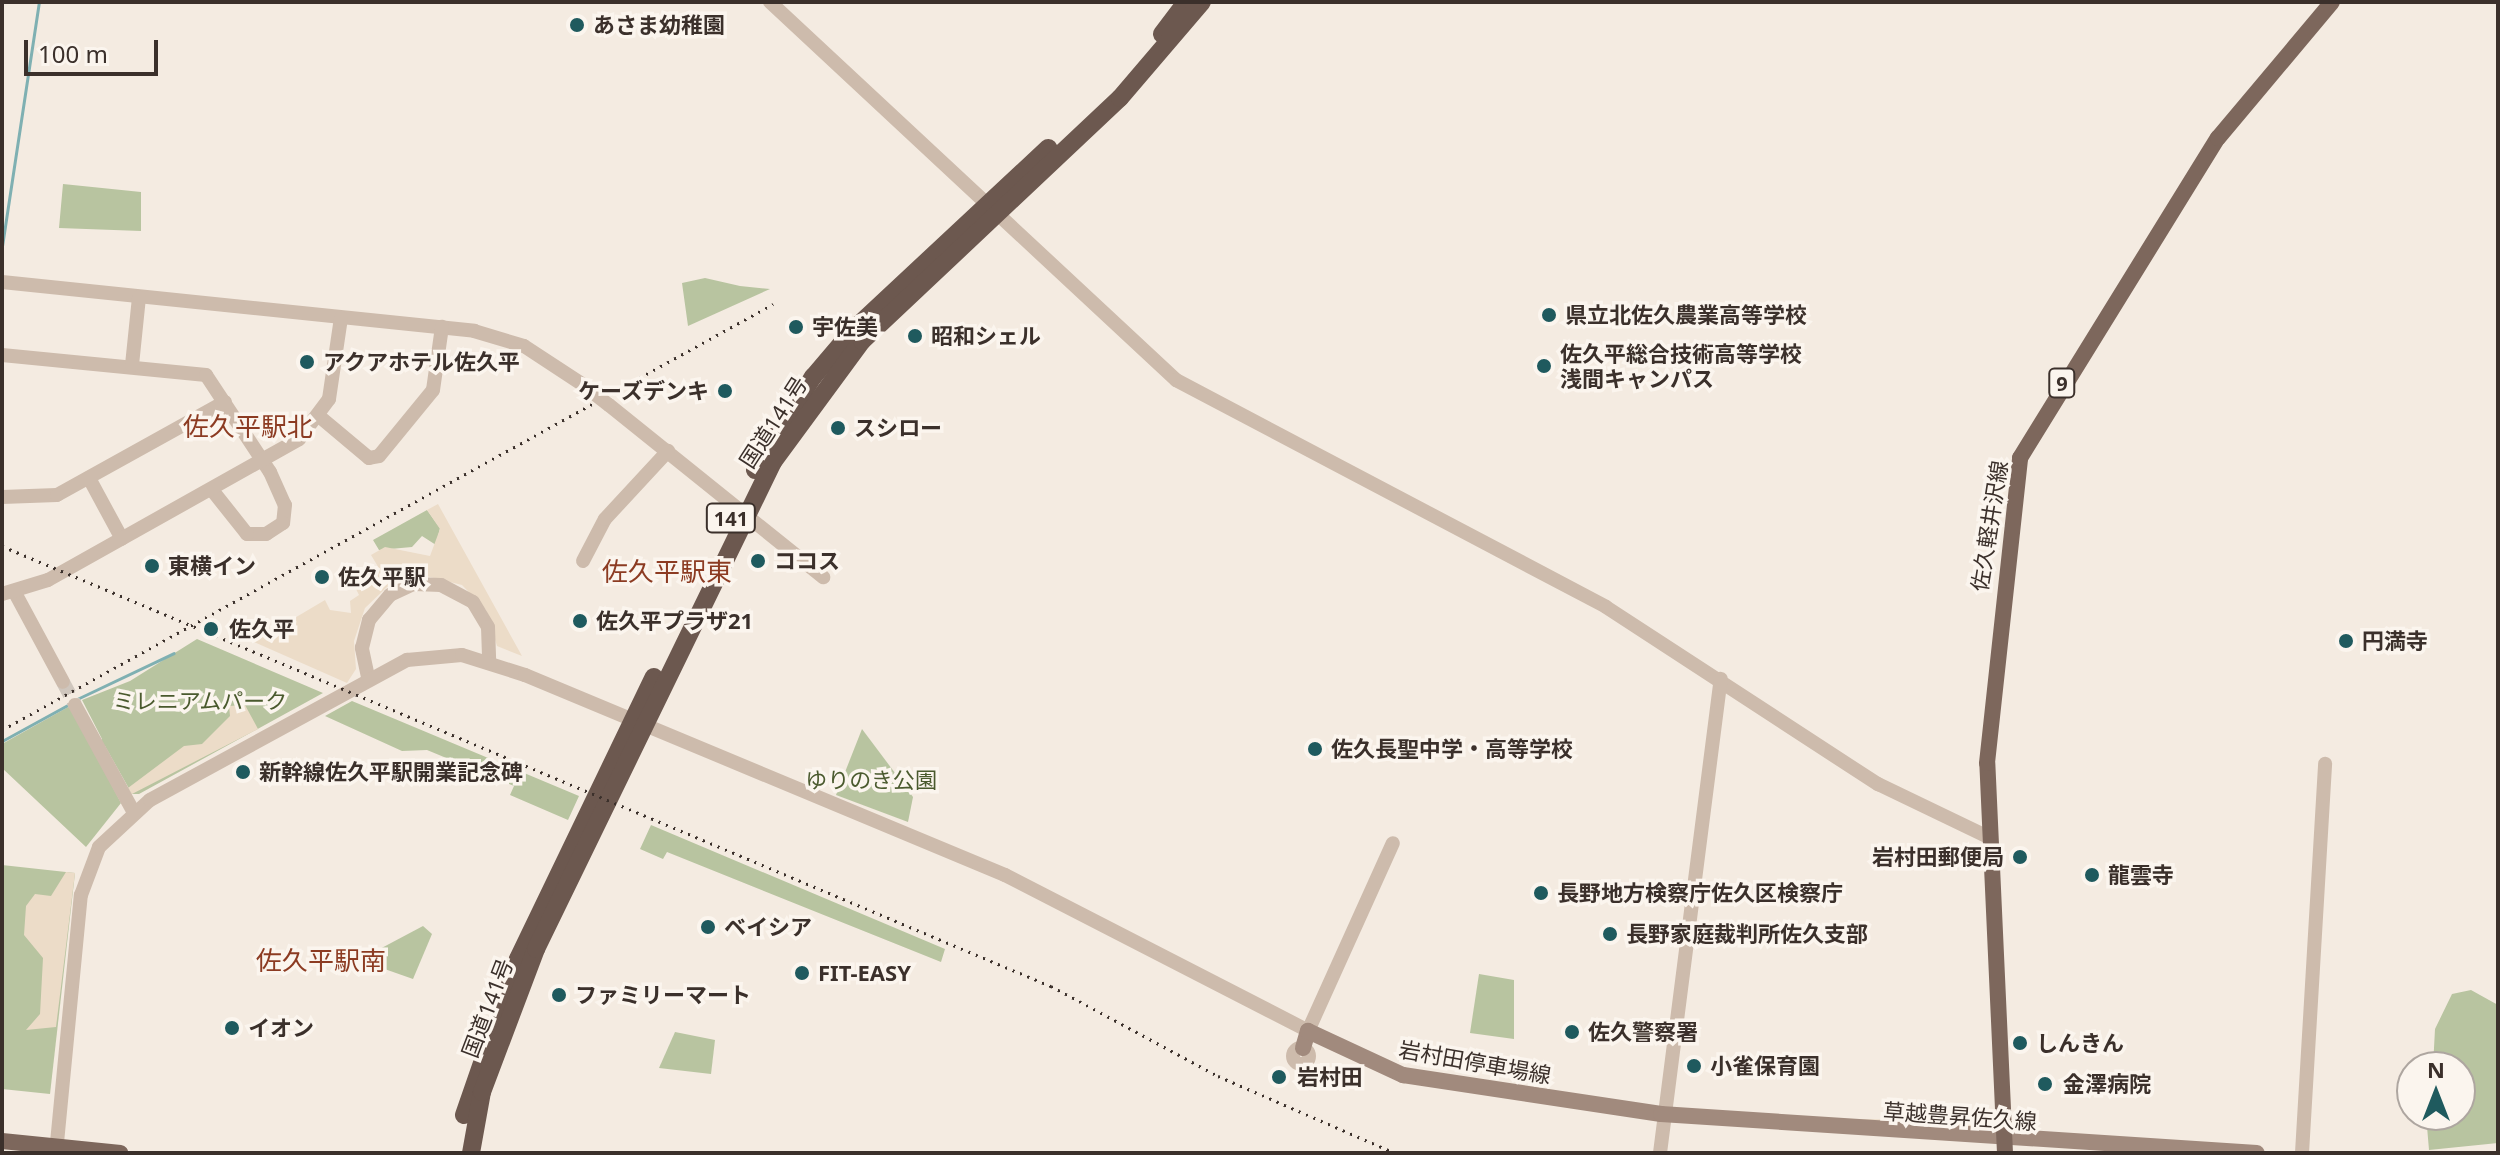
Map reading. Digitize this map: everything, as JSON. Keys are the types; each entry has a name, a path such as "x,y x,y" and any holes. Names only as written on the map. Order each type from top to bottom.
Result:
{"highway":[{"name":"国道141号","path":"459,1153 492,1024 741,511 813,377 1133,68 1186,2"},
{"name":"国道141号","path":"988,210 1120,98 1202,2"},
{"name":"国道141号","path":"471,1153 482,1092 536,949 638,724"}],"main road":[{"name":"佐久軽井沢線","path":"2005,1148 1990,838 1990,696 2012,492 2026,443 2218,138 2332,2"},
{"name":"岩村田停車場線","path":"1308,1031 1403,1075 1661,1114"},
{"path":"1303,1048 1308,1031"},
{"name":"草越豊昇佐久線","path":"1661,1114 2005,1148 2257,1153"},
{"path":"2,1141 57,1150 120,1153"}],"street":[{"path":"770,2 988,210 1176,380 1584,595 1721,679 1878,784 1990,838"},
{"path":"3,282 442,327 524,346 582,384 823,577"},
{"path":"132,365 139,297"},
{"path":"63,682 8,593 122,539 261,463 320,417 335,379 341,318"},
{"path":"320,417 369,458 379,456 433,390 442,327"},
{"path":"2,355 132,365 206,375 285,505 279,527 260,536 242,531 212,490"},
{"path":"2,497 46,498 89,478 225,402"},
{"path":"583,561 605,519 668,451"},
{"path":"89,478 122,539"},
{"path":"368,677 362,648 369,620 379,603 414,584 441,585 473,602 488,627 489,661"},
{"path":"57,1150 83,886 99,847 133,811 368,677 424,656 489,661 1018,882 1308,1031 1393,843"},
{"path":"1660,1153 1661,1114 1721,679"},
{"path":"75,705 133,811"},
{"path":"2302,1153 2325,764"}],"green space":[{"path":"63,184 141,192 141,231 59,228"},
{"path":"705,278 770,289 688,326 682,283"},
{"path":"427,510 440,528 436,545 422,536 412,547 379,550 373,540"},
{"name":"ミレニアムパーク","path":"197,639 323,693 139,794 132,794 105,746 99,761 121,803 86,847 2,768 2,744 70,706 96,754 102,739 82,700 130,681"},
{"path":"352,701 579,796 568,820 510,795 514,786 427,750 402,751 325,716"},
{"name":"ゆりのき公園","path":"862,729 913,797 908,822 836,795"},
{"path":"651,825 945,949 941,962 667,852 663,859 640,849"},
{"path":"2,865 75,873 50,1094 2,1089"},
{"path":"423,926 432,934 413,979 359,960"},
{"path":"1479,974 1514,980 1514,1039 1470,1033"},
{"path":"2471,990 2498,1005 2498,1143 2429,1150 2427,1131 2476,1131 2476,1051 2434,1051 2435,1029 2452,994"},
{"path":"675,1032 715,1040 711,1074 659,1068"}],"shaded area":[{"path":"438,504 522,656 497,646 486,610 462,585 422,575 387,587 365,608 354,641 356,669 347,683 254,642 325,600 330,610 351,613 350,601 359,595 354,585 380,570 371,555 385,547 430,556 440,529 427,510"},
{"path":"245,705 258,729 132,794 128,788 184,746 202,744 230,716 229,706"},
{"path":"66,872 75,873 56,1027 26,1030 40,1014 43,958 24,935 26,906 35,894 51,896"},
{"path":"1841,1119 1997,1120 1997,1128 1993,1133"}],"waterway":[{"path":"2,246 39,2"},
{"path":"77,699 174,653"},
{"path":"2,741 71,703"}],"tunnel":[{"path":"63,682 75,705"}],"railway":[{"path":"2,730 773,304"},
{"path":"2,546 1051,986 1218,1076 1395,1153"}],"place":[{"name":"あさま幼稚園","path":"577,25"},
{"name":"県立北佐久農業高等学校","path":"1549,315"},
{"name":"宇佐美","path":"796,327"},
{"name":"昭和シェル","path":"915,336"},
{"name":"アクアホテル佐久平","path":"307,362"},
{"name":"佐久平総合技術高等学校 浅間キャンパス","path":"1544,366"},
{"name":"ケーズデンキ","path":"725,391"},
{"name":"スシロー","path":"838,428"},
{"name":"ココス","path":"758,561"},
{"name":"東横イン","path":"152,566"},
{"name":"佐久平駅","path":"322,577"},
{"name":"佐久平プラザ21","path":"580,621"},
{"name":"佐久平","path":"211,629"},
{"name":"円満寺","path":"2346,641"},
{"name":"佐久長聖中学・高等学校","path":"1315,749"},
{"name":"新幹線佐久平駅開業記念碑","path":"243,772"},
{"name":"岩村田郵便局","path":"2020,857"},
{"name":"龍雲寺","path":"2092,875"},
{"name":"長野地方検察庁佐久区検察庁","path":"1541,893"},
{"name":"ベイシア","path":"708,927"},
{"name":"長野家庭裁判所佐久支部","path":"1610,934"},
{"name":"FIT-EASY","path":"802,973"},
{"name":"ファミリーマート","path":"559,995"},
{"name":"イオン","path":"232,1028"},
{"name":"佐久警察署","path":"1572,1032"},
{"name":"しんきん","path":"2020,1043"},
{"name":"小雀保育園","path":"1694,1066"},
{"name":"岩村田","path":"1279,1077"},
{"name":"金澤病院","path":"2045,1084"}],"district":[{"name":"佐久平駅北","path":"248,427"},
{"name":"佐久平駅東","path":"667,572"},
{"name":"佐久平駅南","path":"321,961"}]}
